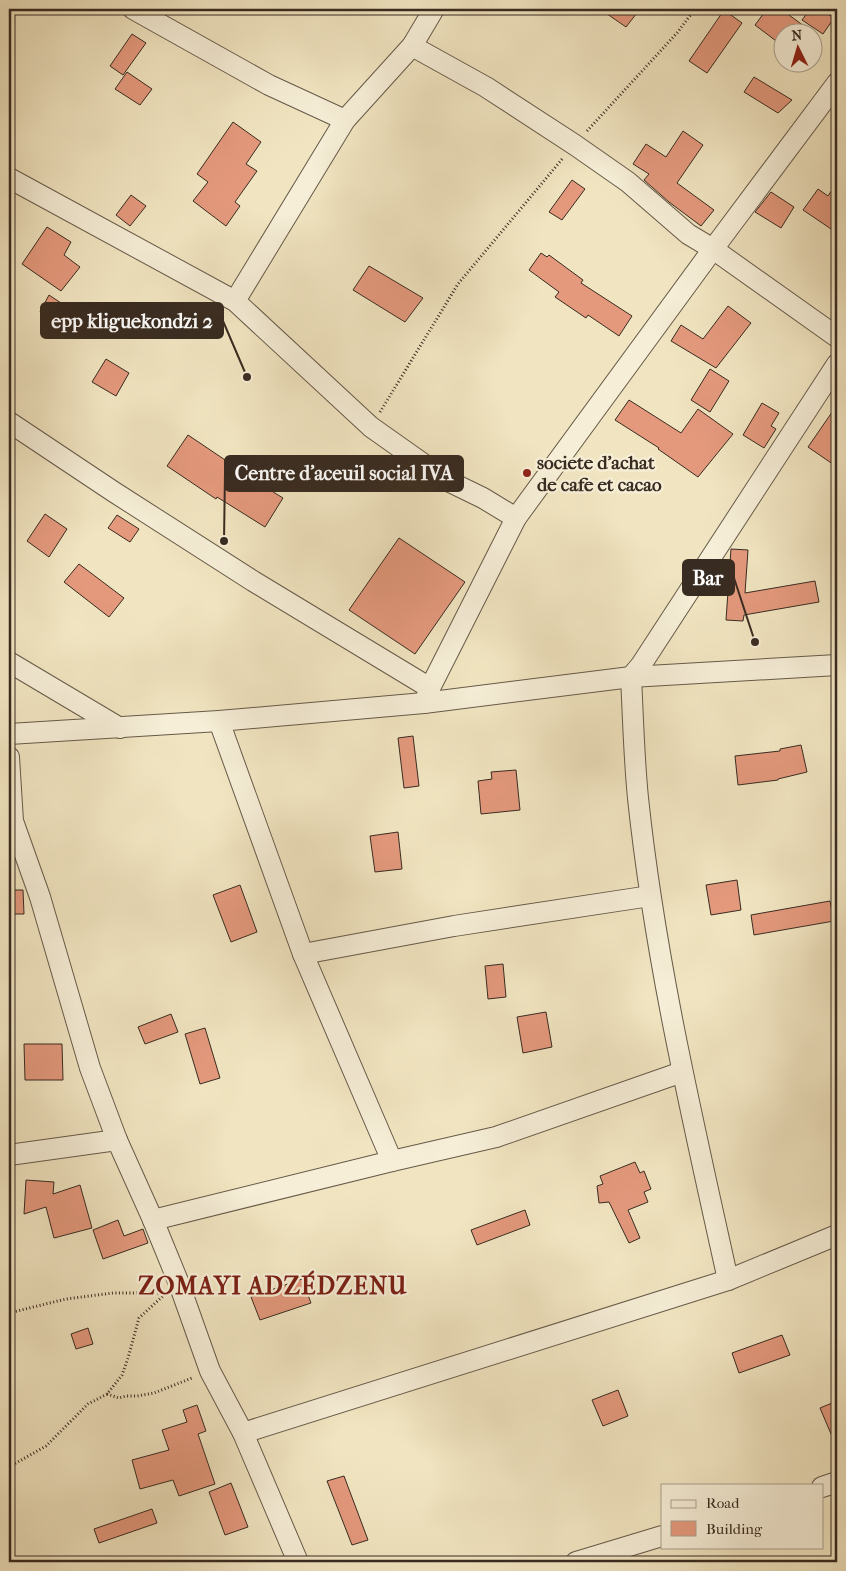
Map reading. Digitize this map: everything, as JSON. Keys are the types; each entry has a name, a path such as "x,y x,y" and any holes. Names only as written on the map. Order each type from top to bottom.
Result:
{"street":[{"path":"133,9 269,84 345,120"},
{"path":"235,301 345,120 412,46 434,9"},
{"path":"412,46 486,87 575,145 628,182 688,234 713,249 837,337"},
{"path":"427,696 516,518 837,83"},
{"path":"9,178 235,301 371,427 446,480 483,498 516,518"},
{"path":"728,1280 682,1072 650,896 638,796 631,677 641,665 837,364"},
{"path":"9,422 427,696"},
{"path":"9,662 120,728"},
{"path":"9,734 219,721 427,696 631,677 837,665"},
{"path":"219,721 302,954 392,1161"},
{"path":"9,757 13,821 40,897 90,1068 117,1140 178,1281 210,1371 243,1433 298,1562"},
{"path":"302,954 454,926 650,896"},
{"path":"153,1220 496,1137 682,1072"},
{"path":"9,1155 117,1140"},
{"path":"243,1433 728,1280 837,1235"},
{"path":"824,1486 837,1482"},
{"path":"576,1562 661,1536"}],"path":[{"path":"371,427 458,284 575,145 677,34 695,9"},
{"path":"9,1313 66,1299 113,1293 165,1294 139,1318 122,1375 107,1394 88,1404 46,1446 9,1467"},
{"path":"107,1394 119,1398 154,1393 210,1371"}],"building":[{"path":"600,9 640,9 626,27"},
{"path":"767,9 781,9 799,22 774,22 774,39 755,25"},
{"path":"810,9 821,9 834,18 824,33 824,22 805,22 802,20"},
{"path":"724,10 742,23 707,73 689,61"},
{"path":"132,34 146,43 123,75 110,66"},
{"path":"127,72 152,89 140,105 115,89"},
{"path":"754,77 792,100 778,113 744,92"},
{"path":"233,122 261,142 246,164 257,171 235,202 240,206 226,226 193,201 208,182 197,174"},
{"path":"683,131 703,145 677,183 714,210 701,226 644,180 649,174 633,164 646,144 666,157"},
{"path":"572,180 585,189 562,220 549,212"},
{"path":"837,182 837,233 803,210 818,189 828,196"},
{"path":"771,192 794,207 781,228 755,212"},
{"path":"131,195 146,206 130,226 116,215"},
{"path":"47,227 71,242 64,255 80,267 61,291 22,264"},
{"path":"541,253 547,257 549,255 583,280 581,283 632,316 619,336 588,315 586,318 555,297 559,292 529,270"},
{"path":"369,266 423,298 405,322 353,290"},
{"path":"49,295 73,311 63,328 40,312"},
{"path":"728,306 751,323 716,368 671,341 681,325 703,339"},
{"path":"106,359 129,373 116,396 92,382"},
{"path":"710,369 729,381 710,412 691,400"},
{"path":"629,400 681,433 698,409 733,434 698,477 659,448 615,420"},
{"path":"762,403 779,413 771,426 776,429 764,448 743,435"},
{"path":"837,405 837,467 808,447"},
{"path":"188,435 236,469 283,498 265,527 217,497 216,499 167,466"},
{"path":"45,514 67,529 49,557 27,541"},
{"path":"117,515 139,529 130,542 108,528"},
{"path":"399,538 465,582 415,654 349,610"},
{"path":"731,549 748,550 745,593 815,581 819,602 744,615 743,621 726,620"},
{"path":"79,564 124,598 109,617 64,582"},
{"path":"413,736 419,786 404,788 398,738"},
{"path":"801,745 807,772 778,780 738,785 735,756 780,751 780,749"},
{"path":"516,770 520,810 481,814 478,781 492,779 491,772"},
{"path":"398,832 402,869 375,872 370,836"},
{"path":"737,880 741,910 711,915 706,885"},
{"path":"240,885 257,932 231,942 213,895"},
{"path":"9,890 23,890 24,914 9,914"},
{"path":"830,901 834,921 754,935 751,915"},
{"path":"503,964 506,997 488,999 485,966"},
{"path":"546,1012 552,1047 523,1053 517,1017"},
{"path":"171,1014 178,1032 145,1044 138,1027"},
{"path":"205,1028 220,1078 200,1084 185,1034"},
{"path":"24,1044 62,1044 63,1080 25,1080"},
{"path":"635,1162 640,1173 644,1171 651,1189 644,1192 648,1202 628,1210 640,1238 629,1243 609,1202 599,1203 597,1186 603,1184 600,1176"},
{"path":"26,1180 54,1182 53,1194 80,1185 92,1228 54,1238 46,1207 24,1214"},
{"path":"525,1210 530,1225 477,1245 471,1230"},
{"path":"118,1220 124,1236 143,1229 148,1243 103,1259 93,1230"},
{"path":"302,1279 311,1303 260,1320 251,1297"},
{"path":"88,1328 93,1344 76,1349 71,1334"},
{"path":"782,1335 790,1355 739,1373 732,1353"},
{"path":"618,1390 628,1416 603,1426 592,1400"},
{"path":"837,1401 837,1448 820,1408"},
{"path":"197,1405 206,1431 198,1434 215,1484 179,1496 173,1480 140,1489 132,1460 169,1450 162,1430 187,1422 183,1410"},
{"path":"344,1476 368,1540 352,1545 327,1481"},
{"path":"231,1483 248,1527 225,1535 209,1492"},
{"path":"152,1509 157,1523 99,1543 94,1529"}],"place":[{"name":"epp kliguekondzi 2","path":"247,377"},
{"name":"societe d'achat de cafe et cacao","path":"527,473"},
{"name":"Centre d'aceuil social IVA","path":"224,541"},
{"name":"Bar","path":"755,642"}],"district":[{"name":"ZOMAYI ADZÉDZENU","path":"273,1286"}]}
